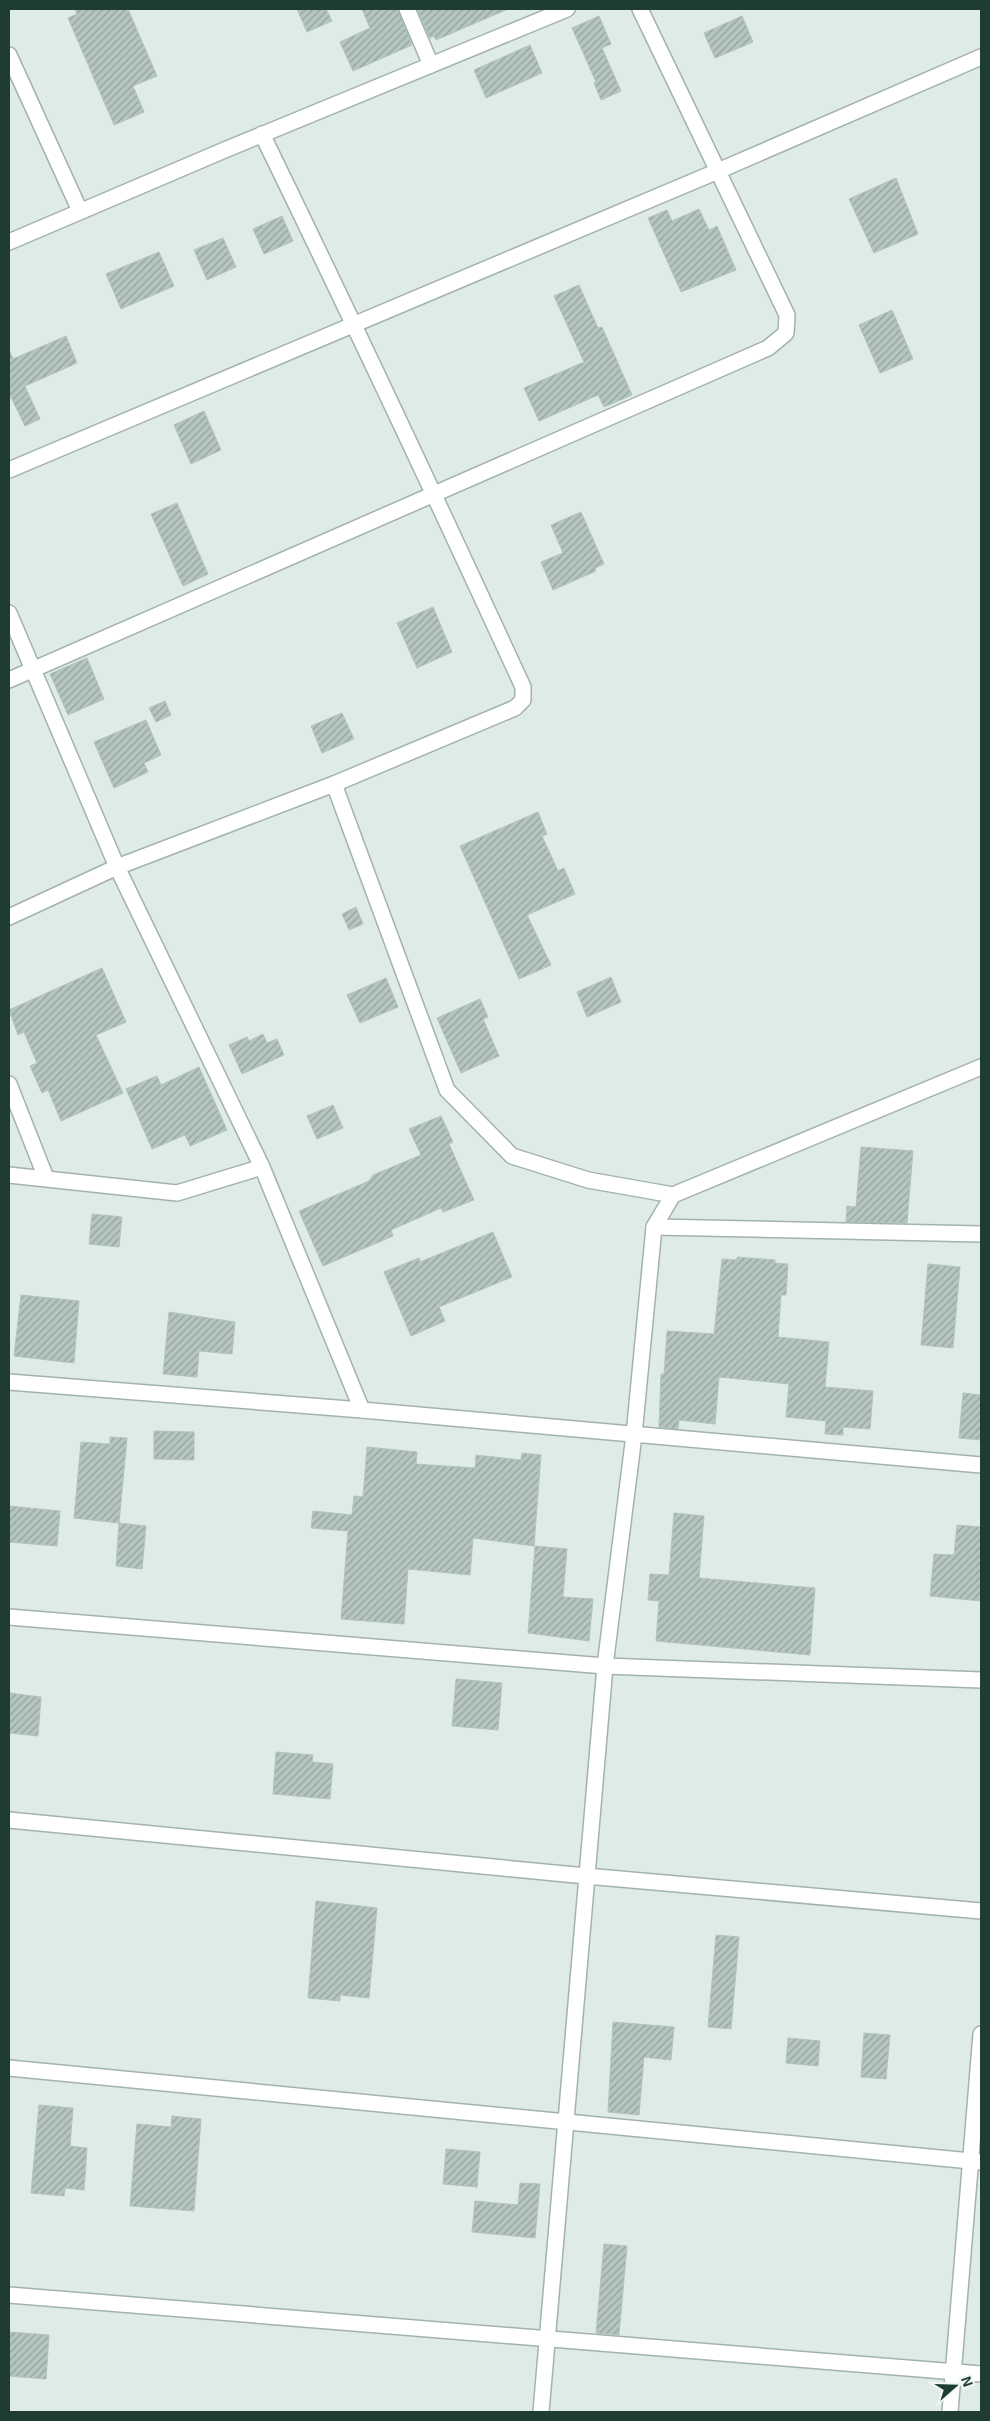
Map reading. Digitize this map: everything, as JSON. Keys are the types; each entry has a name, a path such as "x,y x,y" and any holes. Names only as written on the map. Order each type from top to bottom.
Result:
{"street":[{"path":"407,9 431,66"},
{"path":"9,242 262,134 567,9"},
{"path":"9,680 768,348 786,333 787,315 640,9"},
{"path":"9,55 80,211"},
{"path":"9,470 718,171 981,57"},
{"path":"9,916 117,868 334,784 515,708 523,700 523,687 434,493 355,324 262,134"},
{"path":"9,613 117,868 262,1167 362,1410"},
{"path":"334,784 447,1090 512,1156 588,1180 673,1195 981,1067"},
{"path":"9,1084 46,1178"},
{"path":"9,1176 46,1178 177,1193 262,1167"},
{"path":"541,2412 605,1666 634,1435 654,1227 673,1195"},
{"path":"654,1227 981,1234"},
{"path":"9,1382 362,1410 981,1465"},
{"path":"9,1617 605,1666 981,1680"},
{"path":"9,1820 586,1876 981,1911"},
{"path":"950,2412 952,2372 976,2161 981,2034"},
{"path":"9,2068 976,2161"},
{"path":"9,2295 981,2374"}],"building":[{"path":"75,9 128,9 157,76 133,86 144,112 114,125 68,18 77,14"},
{"path":"297,9 326,9 332,21 307,32"},
{"path":"362,9 398,9 412,45 353,71 340,42 370,28"},
{"path":"417,9 508,9 436,40 434,36 430,38"},
{"path":"599,16 611,44 602,48 621,91 601,100 594,83 596,82 572,28"},
{"path":"742,16 753,42 715,58 704,33"},
{"path":"530,45 542,73 486,98 474,70"},
{"path":"896,178 918,234 874,253 849,199"},
{"path":"699,209 709,230 717,226 736,270 681,292 648,218 667,210 672,221"},
{"path":"282,216 293,241 264,254 253,229"},
{"path":"223,238 236,267 207,280 194,250"},
{"path":"159,252 174,286 121,309 106,274"},
{"path":"579,285 598,328 602,327 632,395 604,407 598,395 539,421 524,388 584,362 554,296"},
{"path":"892,310 913,359 880,373 859,325"},
{"path":"66,336 77,363 25,386 40,419 25,426 9,393 9,349 13,359"},
{"path":"204,411 221,450 191,464 174,425"},
{"path":"177,503 208,574 183,586 151,514"},
{"path":"581,512 604,564 595,568 596,571 553,590 541,562 563,553 551,525"},
{"path":"433,607 452,652 417,668 397,623"},
{"path":"87,658 104,699 68,715 50,674"},
{"path":"165,701 171,715 156,722 149,708"},
{"path":"342,713 354,739 322,753 311,726"},
{"path":"146,720 161,755 144,763 148,772 114,788 94,742"},
{"path":"538,812 547,834 542,836 558,871 564,868 575,894 527,915 551,965 519,979 460,846"},
{"path":"356,907 363,924 349,930 342,914"},
{"path":"102,968 126,1022 96,1035 123,1093 61,1121 48,1090 42,1093 30,1066 37,1063 24,1032 18,1035 9,1010"},
{"path":"611,977 621,1002 587,1017 577,992"},
{"path":"386,978 398,1007 360,1023 347,995"},
{"path":"480,999 488,1017 483,1019 499,1056 461,1073 437,1018"},
{"path":"263,1034 267,1043 277,1039 284,1055 242,1074 229,1045 247,1037 249,1041"},
{"path":"199,1067 227,1130 190,1146 185,1135 152,1149 126,1089 157,1076 161,1085"},
{"path":"333,1105 343,1128 317,1139 307,1116"},
{"path":"441,1116 453,1142 449,1144 474,1200 443,1212 441,1208 391,1230 393,1236 323,1266 299,1211 369,1181 373,1175 421,1155 409,1129"},
{"path":"861,1147 913,1151 907,1223 846,1222 847,1206 856,1207"},
{"path":"92,1214 122,1217 119,1247 89,1244"},
{"path":"493,1232 512,1277 439,1307 445,1321 411,1336 384,1272 419,1258 420,1262"},
{"path":"737,1257 775,1260 775,1263 788,1264 786,1295 781,1295 778,1337 829,1342 825,1387 873,1391 870,1429 843,1427 843,1435 825,1434 826,1421 786,1417 789,1384 719,1377 715,1424 679,1420 678,1429 659,1427 661,1374 664,1374 667,1331 714,1334 722,1259 737,1260"},
{"path":"928,1264 960,1267 953,1348 921,1345"},
{"path":"21,1295 79,1301 74,1363 14,1356"},
{"path":"169,1312 235,1322 232,1354 199,1351 197,1377 163,1374"},
{"path":"963,1393 981,1395 981,1440 959,1438"},
{"path":"154,1431 194,1432 194,1460 154,1459"},
{"path":"110,1437 127,1438 119,1523 74,1518 81,1442 110,1444"},
{"path":"367,1447 417,1452 416,1464 475,1468 476,1455 521,1460 522,1453 541,1455 534,1546 473,1538 470,1575 408,1569 404,1624 341,1619 348,1531 311,1528 313,1511 352,1515 354,1496 363,1497"},
{"path":"9,1506 60,1511 57,1546 9,1542"},
{"path":"674,1513 704,1516 699,1578 815,1588 810,1655 656,1641 659,1601 648,1600 650,1574 669,1575"},
{"path":"119,1523 146,1526 142,1569 116,1566"},
{"path":"957,1525 981,1527 981,1601 930,1596 934,1554 954,1555"},
{"path":"535,1546 567,1549 563,1597 593,1599 589,1641 528,1633"},
{"path":"456,1679 502,1683 498,1730 452,1726"},
{"path":"9,1693 41,1697 38,1736 9,1733"},
{"path":"276,1752 313,1755 312,1762 333,1764 330,1799 273,1794"},
{"path":"316,1901 377,1908 369,1998 340,1995 340,2001 308,1998"},
{"path":"716,1935 739,1937 731,2029 708,2027"},
{"path":"613,2022 674,2027 671,2060 644,2057 639,2115 608,2112"},
{"path":"864,2033 890,2035 886,2079 861,2077"},
{"path":"788,2038 820,2041 818,2066 786,2063"},
{"path":"39,2105 73,2108 70,2146 87,2148 84,2190 65,2188 64,2196 31,2193"},
{"path":"172,2116 201,2119 194,2211 130,2206 137,2124 171,2127"},
{"path":"446,2149 480,2152 477,2187 443,2184"},
{"path":"520,2183 540,2184 535,2238 472,2232 475,2201 518,2205"},
{"path":"604,2244 627,2246 619,2335 596,2333"},
{"path":"10,2332 49,2335 46,2379 9,2376"}]}
